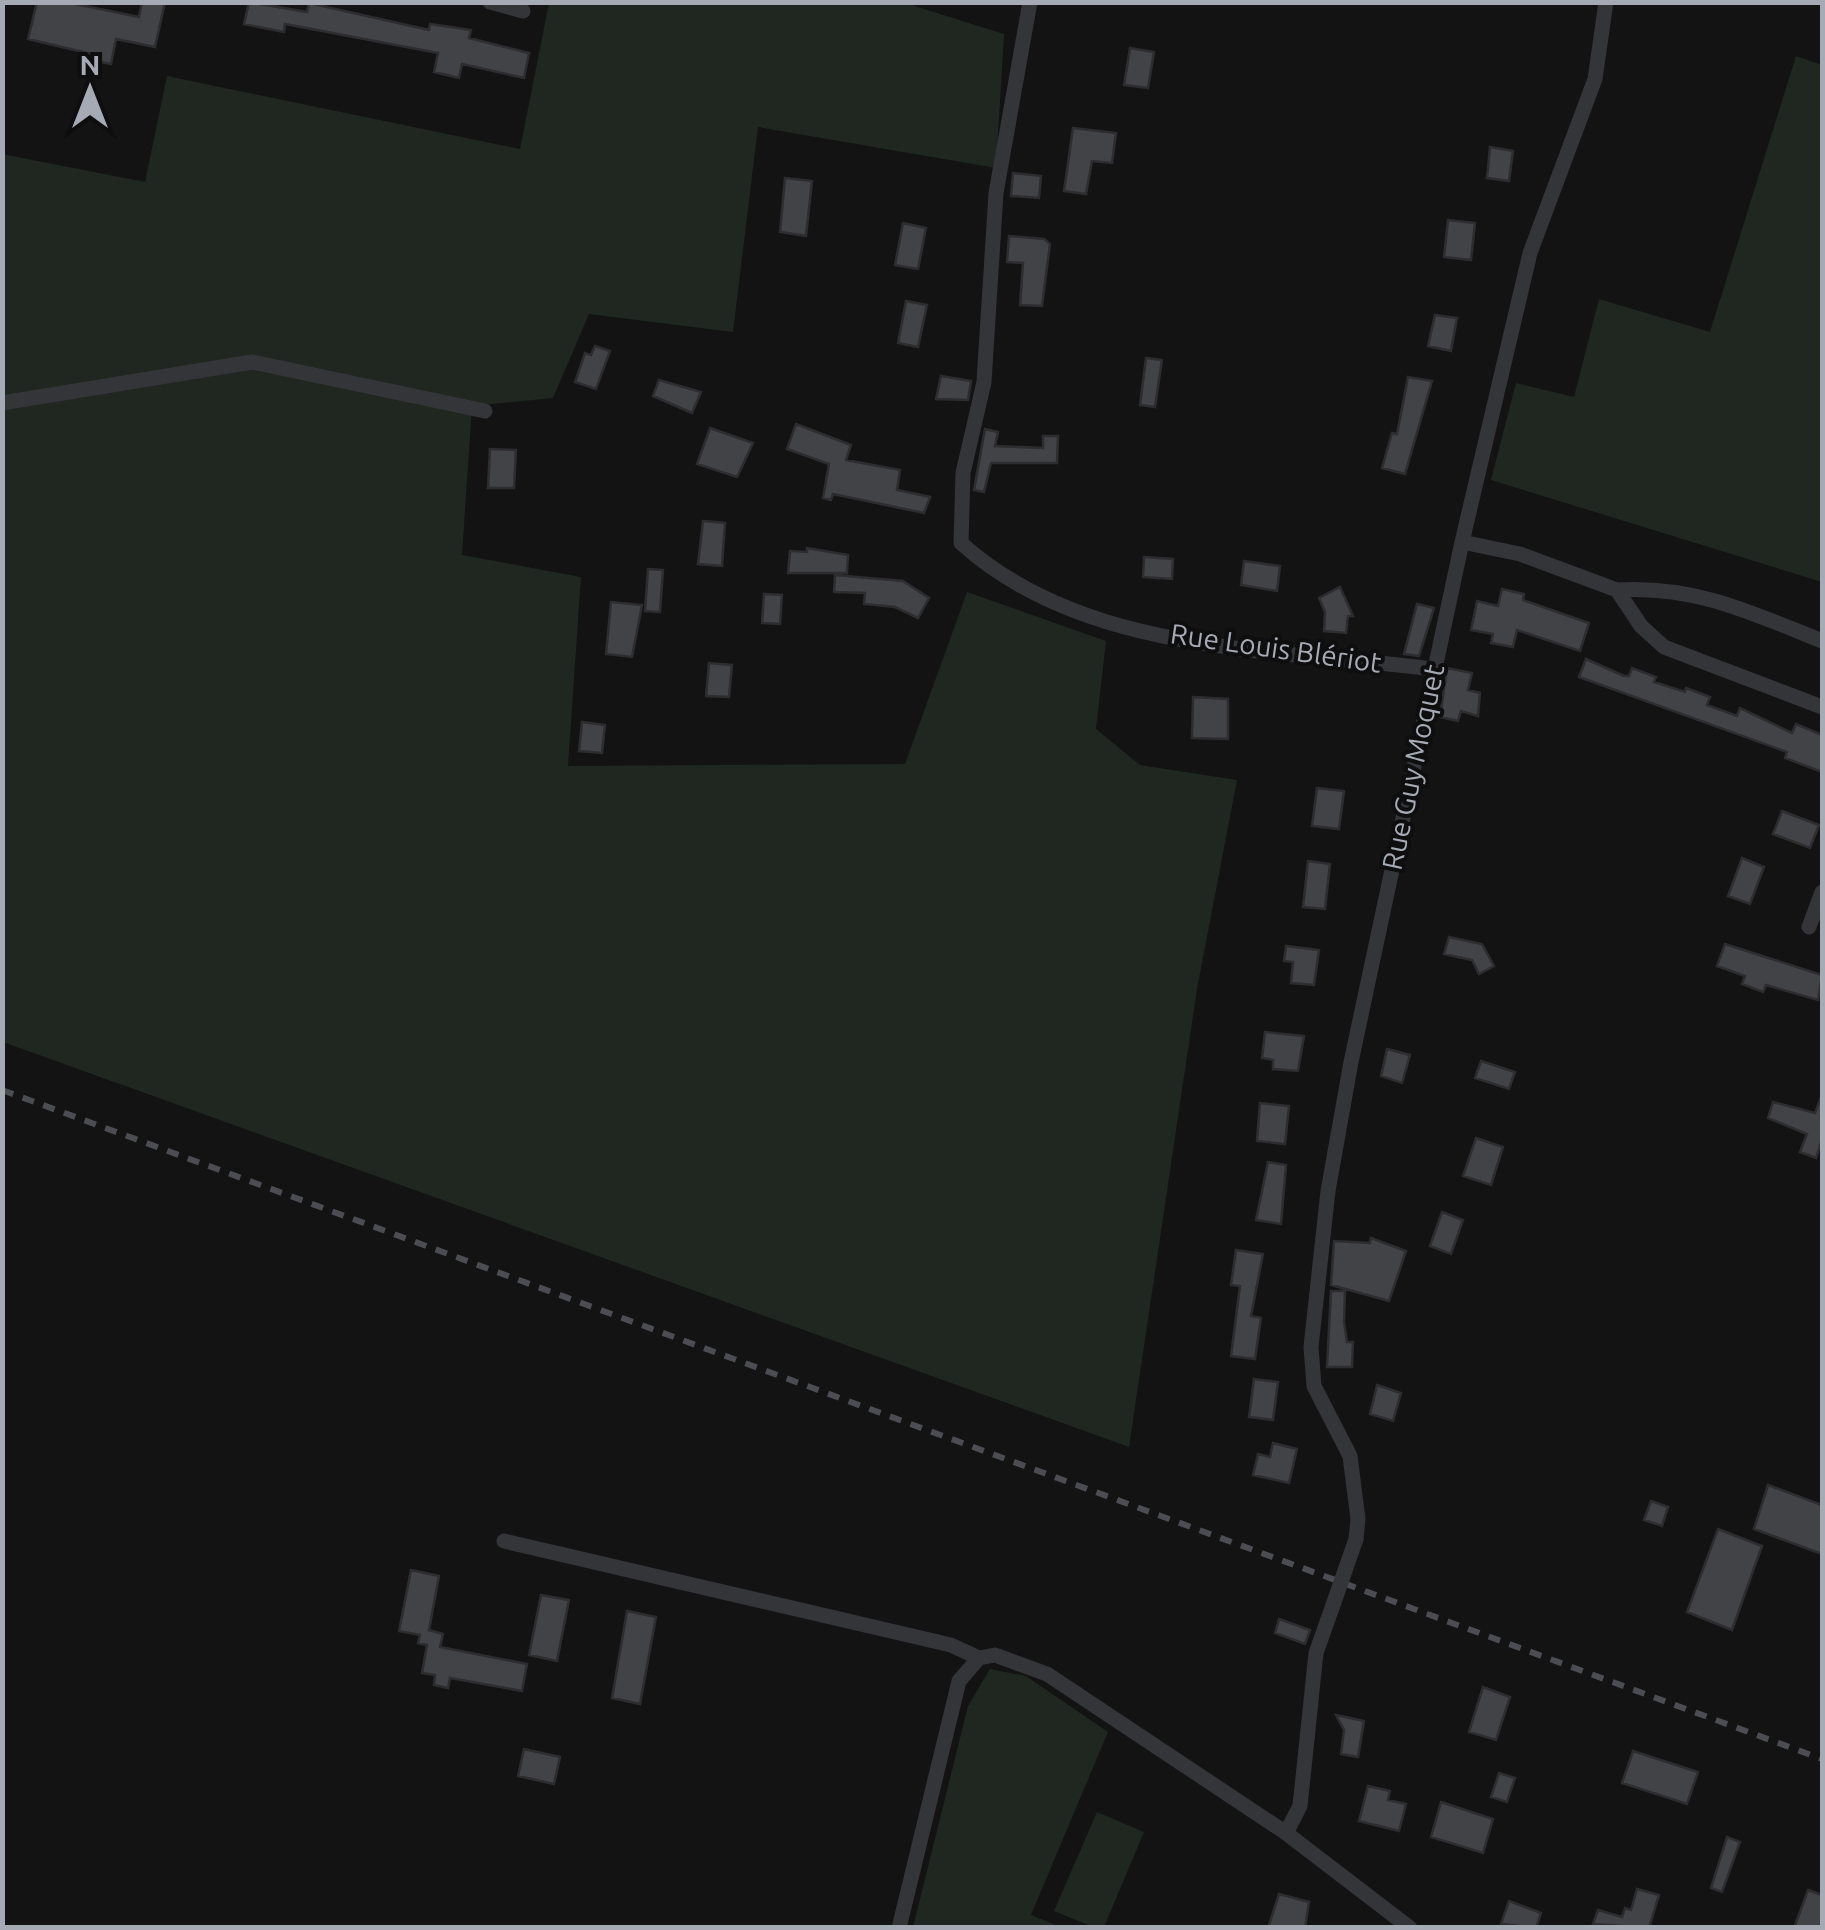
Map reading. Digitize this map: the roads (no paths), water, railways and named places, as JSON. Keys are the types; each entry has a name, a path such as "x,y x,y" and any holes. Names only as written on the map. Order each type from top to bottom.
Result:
{"street":[{"path":"490,2 523,10"},
{"name":"Rue Louis Blériot","path":"1030,2 996,193 984,382 963,473 961,543 989,568 1066,610 1194,642 1434,669"},
{"name":"Rue Guy Moquet","path":"1286,1833 1300,1806 1316,1653 1356,1539 1358,1519 1350,1456 1314,1386 1311,1347 1328,1191 1344,1099 1434,669 1530,252 1595,79 1606,2"},
{"path":"2,402 252,362 485,410"},
{"path":"1462,542 1520,554 1618,590 1654,588 1703,594 1822,641"},
{"path":"1618,590 1640,626 1664,647 1822,707"},
{"path":"1809,928 1822,892"},
{"path":"504,1541 952,1645 979,1658 995,1655 1046,1674 1286,1833 1410,1928"},
{"path":"898,1928 958,1681 979,1658"}],"railway":[{"path":"2,1090 1822,1759"}]}
